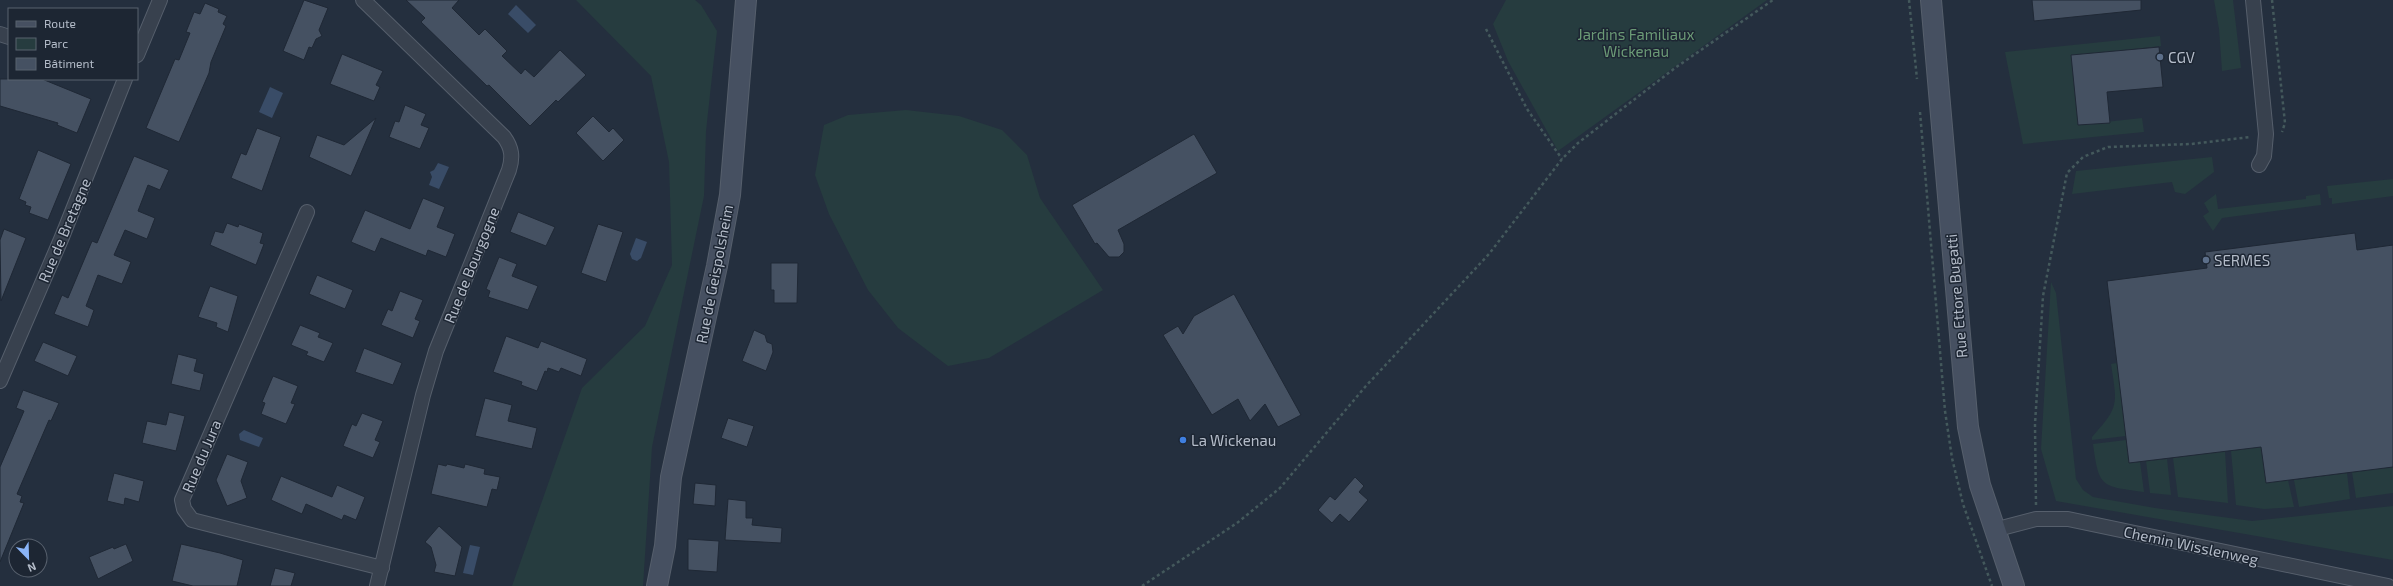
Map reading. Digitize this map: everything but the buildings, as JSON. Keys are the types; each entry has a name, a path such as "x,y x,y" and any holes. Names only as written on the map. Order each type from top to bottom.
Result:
{"main road":[{"name":"Rue de Geispolsheim","path":"657,586 665,546 672,477 717,266 730,195 746,0"},
{"name":"Rue Ettore Bugatti","path":"1931,0 1968,427 1980,485 2014,586"},
{"name":"Rue de Geispolsheim","path":"665,546 668,586"}],"street":[{"path":"138,53 160,0"},
{"name":"Rue de Bourgogne","path":"363,0 504,137 511,147 512,157 510,170 436,351 423,395 377,586"},
{"path":"2253,0 2266,134 2264,156 2259,165"},
{"name":"Rue de Bretagne","path":"0,381 76,203 123,80"},
{"name":"Rue du Jura","path":"307,212 182,500 184,509 192,520 382,568"},
{"name":"Chemin Wisslenweg","path":"1994,530 2036,519 2068,520 2388,586"}],"path":[{"path":"1142,586 1237,523 1280,488 1366,387 1489,254 1562,159 1578,143 1675,68 1773,0"},
{"path":"1486,29 1527,109 1562,159"},
{"path":"2036,519 2035,439 2040,326 2043,296 2067,173 2083,157 2108,146 2191,144 2266,134"}],"green space":[{"path":"576,0 695,0 701,5 717,31 706,131 704,196 652,447 643,586 512,586 582,388 645,326 672,265 669,162 651,76"},
{"name":"Jardins Familiaux Wickenau","path":"1506,0 1767,0 1558,151 1508,61 1493,24"},
{"path":"2214,0 2233,0 2241,68 2222,71 2219,29"},
{"path":"2160,36 2161,46 2071,56 2078,125 2142,118 2144,132 2023,144 2005,52"},
{"path":"906,110 959,116 1002,130 1027,155 1040,198 1103,290 989,358 948,366 898,328 868,290 829,214 815,175 824,125 848,115"},
{"path":"2212,157 2214,172 2185,194 2175,192 2172,182 2072,194 2076,171"},
{"path":"2393,179 2393,196 2332,204 2332,198 2329,198 2327,186"},
{"path":"2216,194 2218,209 2306,199 2306,196 2320,194 2321,205 2222,218 2213,231 2203,216 2209,212 2204,203"},
{"path":"2051,282 2056,293 2076,479 2083,490 2093,497 2155,508 2252,521 2393,506 2393,560 2056,501 2041,449"},
{"path":"2117,363 2126,436 2092,440 2092,437 2112,411 2115,397 2111,364"},
{"path":"2126,440 2129,463 2140,462 2144,492 2111,486 2100,477 2097,469 2093,444"},
{"path":"2261,447 2266,483 2288,480 2294,507 2264,509 2236,505 2231,451"},
{"path":"2225,451 2228,503 2178,497 2173,458"},
{"path":"2167,459 2171,495 2150,493 2146,461"},
{"path":"2393,467 2393,493 2356,498 2352,472"},
{"path":"2347,473 2350,499 2299,507 2294,480"}],"water":[{"path":"516,5 536,25 528,33 508,14"},
{"path":"270,87 283,93 272,118 259,112"},
{"path":"438,163 449,167 439,189 429,185 432,177 430,172 434,170"},
{"path":"636,238 647,242 641,258 637,261 632,259 630,254"},
{"path":"244,430 263,438 259,447 240,440 239,434"},
{"path":"470,545 480,547 473,575 463,573"}],"place":[{"name":"CGV","path":"2160,57"},
{"name":"SERMES","path":"2206,260"},
{"name":"La Wickenau","path":"1183,440"}]}
